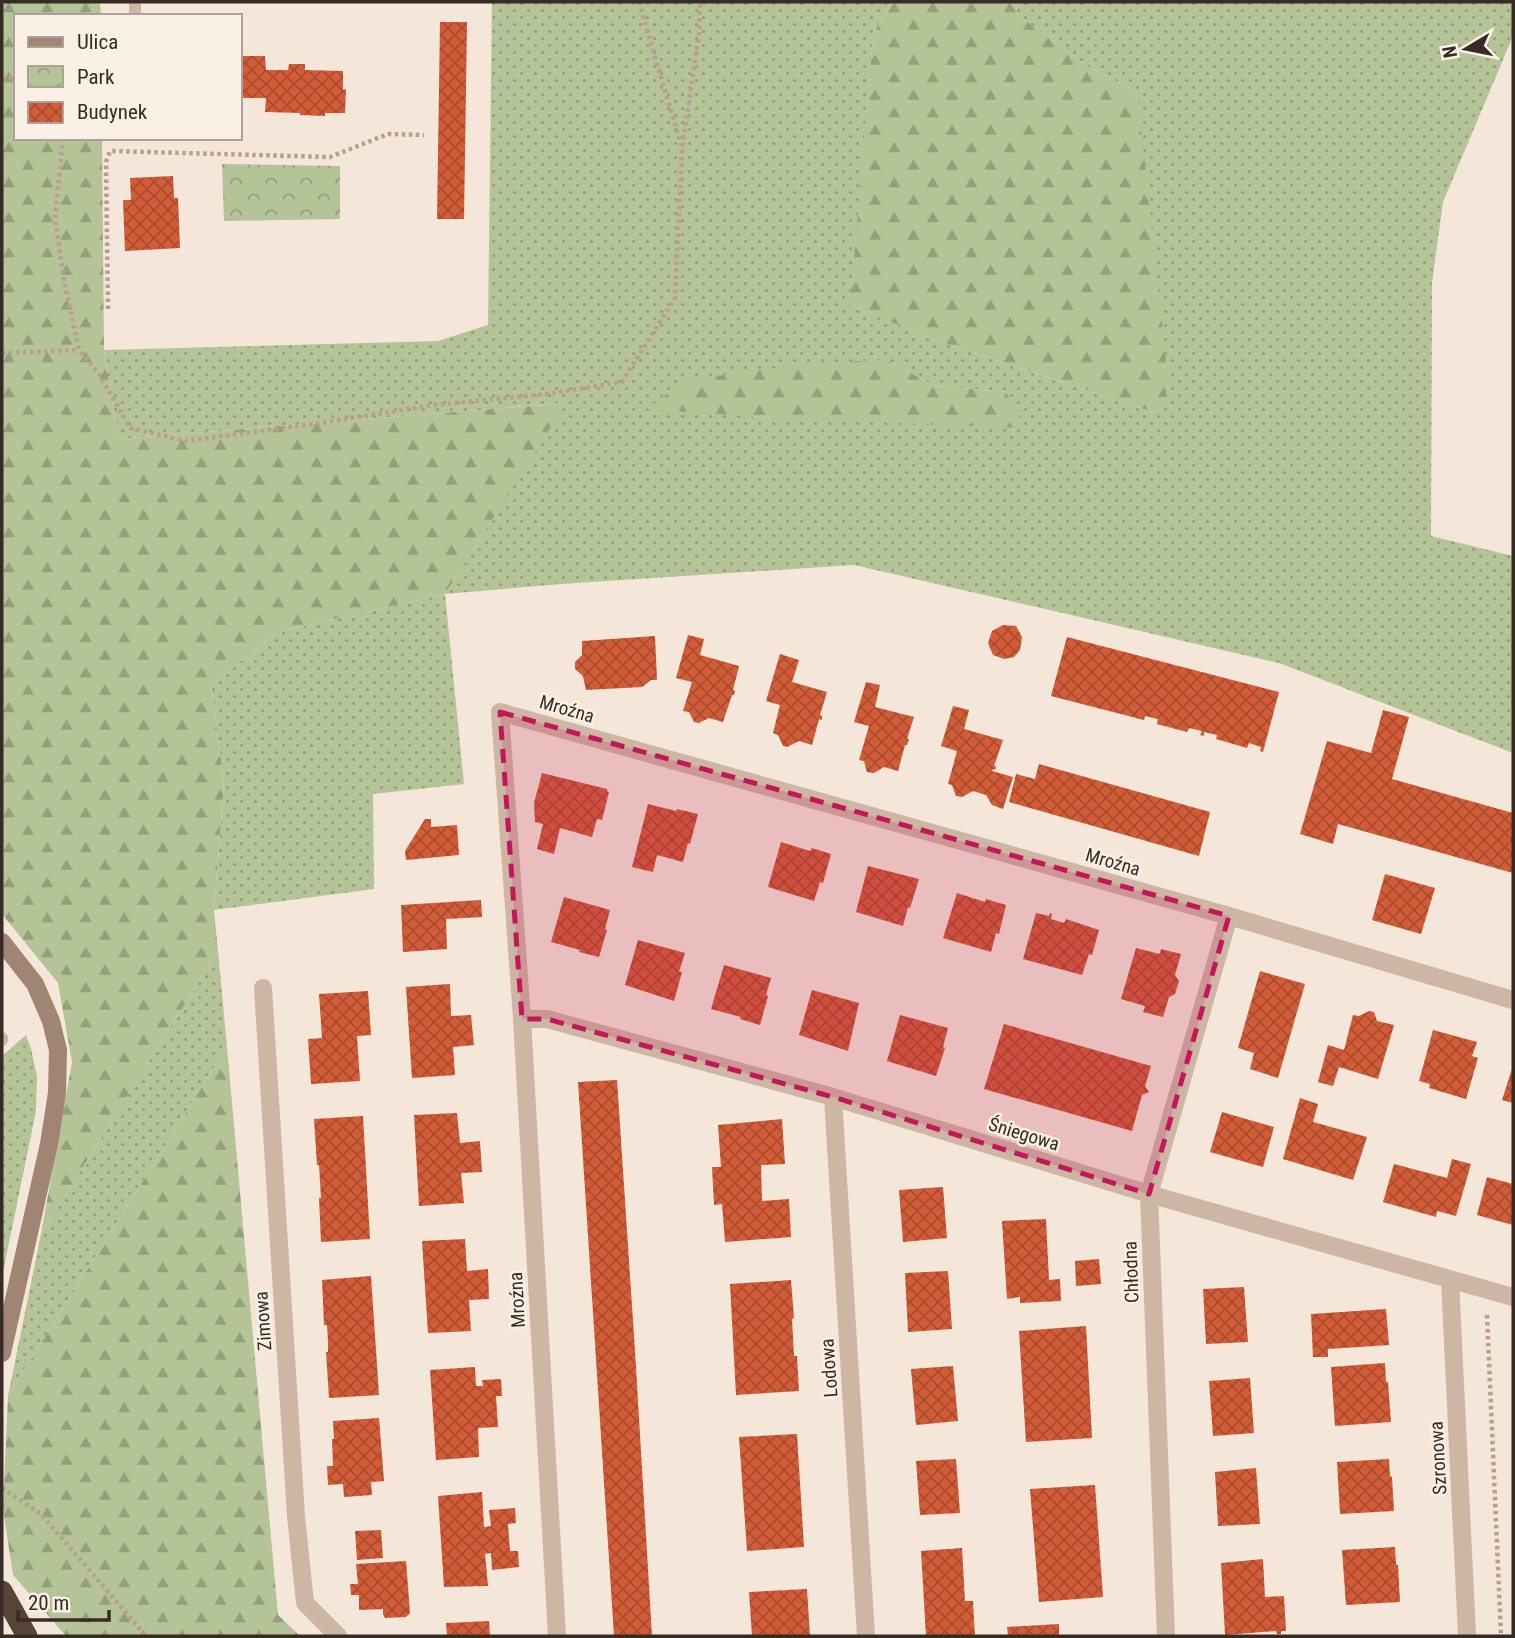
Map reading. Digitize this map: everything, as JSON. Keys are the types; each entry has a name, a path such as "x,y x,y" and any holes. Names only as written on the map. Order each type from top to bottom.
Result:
{"highway":[{"path":"2,1591 27,1636"}],"street":[{"name":"Mroźna","path":"557,1636 522,1019 500,712 1229,916 1513,1000"},
{"name":"Chłodna","path":"1166,1636 1149,1194 1229,916"},
{"path":"2,942 36,984 51,1021 58,1051 57,1093 49,1144 2,1353"},
{"name":"Zimowa","path":"263,988 296,1516 305,1603 338,1636"},
{"name":"Śniegowa","path":"522,1019 547,1019 833,1097 1149,1194 1513,1297"},
{"name":"Lodowa","path":"833,1097 866,1636"},
{"name":"Szronowa","path":"1450,1279 1467,1636"}],"path":[{"path":"639,2 682,149"},
{"path":"63,140 55,218 64,281 79,350 98,372 130,428 186,441 433,405 547,394 622,383 675,298 682,149 699,34 700,2"},
{"path":"108,309 106,162 110,151 330,157 388,134 424,135"},
{"path":"2,353 79,350"},
{"path":"1486,1289 1501,1636"},
{"path":"2,1488 41,1514 146,1636"}],"highlighted area":[{"path":"500,712 1229,916 1149,1194 833,1097 547,1019 522,1019"}],"green space":[{"path":"2,2 100,2 101,14 14,14 14,140 102,140 104,350 118,439 566,403 445,594 278,632 211,685 224,782 214,910 218,951 41,1234 72,1062 58,983 2,914"},
{"path":"492,2 892,2 873,34 851,306 947,344 1156,413 1137,92 1085,65 1017,14 1016,2 1513,2 1513,36 1443,202 1432,283 1431,536 1513,556 1513,753 1279,663 854,565 445,594 565,403 118,439 104,350 438,341 488,325","holes":["888,360 934,386 1006,392 773,418 648,408"]},
{"path":"892,2 1016,2 1017,14 1085,65 1137,92 1169,387 1156,413 947,344 850,306 873,34"},
{"path":"222,164 340,166 340,219 224,221"},
{"path":"888,360 934,386 1006,392 1024,428 773,418 647,409 686,380 815,363"},
{"path":"445,594 464,784 373,794 374,889 214,910 224,782 211,685 278,632"},
{"path":"218,951 227,1047 8,1396 41,1234"},
{"path":"26,1035 37,1076 36,1111 2,1277 2,1056"},
{"path":"227,1047 278,1615 300,1636 66,1636 13,1575 3,1509 8,1396"}],"building":[{"path":"440,22 467,22 464,219 437,219"},
{"path":"242,49 243,56 265,56 266,70 288,70 289,64 305,64 305,70 343,71 343,90 346,89 345,113 325,113 325,116 265,112 266,98 242,98"},
{"path":"173,176 174,198 178,198 180,248 125,251 123,200 131,200 130,178"},
{"path":"1003,625 1016,626 1022,637 1020,650 1014,657 1004,659 993,655 988,643 992,631"},
{"path":"688,635 704,639 700,655 739,666 734,695 723,722 709,718 699,723 694,722 689,712 683,711 692,682 676,678"},
{"path":"655,636 657,680 651,680 642,687 586,690 583,676 575,669 575,662 582,655 582,641"},
{"path":"1067,637 1279,692 1263,752 1260,751 1261,747 1249,743 1247,748 1216,739 1217,735 1204,732 1204,736 1200,735 1202,731 1189,728 1187,732 1157,724 1158,719 1145,716 1144,720 1051,696"},
{"path":"780,654 799,660 792,682 827,692 820,715 822,720 819,719 812,745 799,741 787,747 783,746 778,735 773,733 780,705 766,701"},
{"path":"866,682 880,685 875,707 914,717 898,771 884,767 874,773 867,772 864,761 859,760 869,726 854,722"},
{"path":"953,706 969,710 964,729 1003,740 995,770 992,771 1013,777 1003,809 992,805 986,795 973,791 962,797 956,796 952,785 948,784 957,751 941,746"},
{"path":"1383,710 1409,717 1392,779 1513,813 1513,873 1338,824 1333,844 1300,834 1327,741 1371,753"},
{"path":"1039,764 1210,812 1199,856 1009,802 1016,774 1035,779"},
{"path":"542,773 607,789 609,792 602,820 597,819 592,837 560,828 554,854 537,849 543,824 535,822 534,803"},
{"path":"648,804 698,814 683,862 657,855 653,872 632,867"},
{"path":"425,819 431,819 431,827 457,825 459,855 406,860 405,851"},
{"path":"781,842 831,854 823,883 820,882 814,901 768,887"},
{"path":"868,866 919,879 903,926 856,912"},
{"path":"1385,874 1435,888 1421,934 1372,920"},
{"path":"957,893 1006,905 999,934 996,933 991,952 943,938"},
{"path":"564,897 610,910 599,957 551,942"},
{"path":"481,900 482,917 446,919 447,949 403,952 401,905"},
{"path":"1036,913 1049,916 1050,913 1051,919 1064,923 1066,919 1099,930 1092,955 1089,954 1082,975 1023,959"},
{"path":"638,940 685,953 674,1001 625,985"},
{"path":"1136,948 1160,954 1161,949 1181,954 1175,975 1179,981 1175,994 1169,997 1163,1017 1143,1012 1145,1006 1121,999"},
{"path":"724,965 771,978 760,1025 711,1009"},
{"path":"1260,971 1305,984 1278,1078 1250,1069 1254,1053 1238,1048"},
{"path":"450,984 451,1016 471,1015 474,1045 453,1047 455,1075 412,1078 406,987"},
{"path":"812,990 859,1003 848,1051 799,1035"},
{"path":"368,991 371,1035 357,1036 360,1081 311,1084 308,1039 322,1038 319,994"},
{"path":"1369,1011 1374,1012 1377,1021 1394,1025 1378,1079 1339,1067 1333,1086 1318,1082 1328,1045 1344,1050 1353,1015 1359,1016"},
{"path":"900,1015 948,1028 936,1076 887,1061"},
{"path":"1004,1024 1151,1066 1145,1086 1149,1092 1142,1095 1132,1131 984,1089"},
{"path":"1433,1030 1477,1042 1472,1056 1478,1058 1466,1099 1429,1088 1430,1084 1419,1081"},
{"path":"1513,1066 1513,1103 1502,1100"},
{"path":"617,1080 652,1636 614,1636 578,1082"},
{"path":"1300,1098 1318,1104 1313,1122 1367,1137 1353,1180 1283,1159"},
{"path":"1222,1112 1274,1127 1263,1167 1210,1152"},
{"path":"457,1113 460,1143 480,1141 482,1172 461,1173 464,1203 419,1206 414,1115"},
{"path":"363,1116 370,1239 321,1242 321,1198 314,1119"},
{"path":"782,1119 785,1164 761,1165 762,1201 789,1199 791,1237 725,1242 722,1204 714,1205 712,1167 721,1167 718,1125"},
{"path":"1452,1159 1471,1164 1456,1216 1437,1211 1436,1217 1383,1202 1394,1164 1447,1178"},
{"path":"1487,1177 1513,1184 1513,1225 1477,1215"},
{"path":"943,1187 947,1238 903,1242 899,1190"},
{"path":"1046,1219 1049,1280 1060,1279 1061,1301 1020,1303 1020,1297 1007,1299 1002,1221"},
{"path":"465,1239 467,1271 488,1269 489,1299 469,1300 471,1331 428,1333 422,1241"},
{"path":"1099,1259 1101,1284 1076,1286 1075,1261"},
{"path":"948,1271 952,1329 908,1332 905,1273"},
{"path":"371,1276 379,1395 329,1398 326,1352 328,1341 327,1325 324,1325 322,1280"},
{"path":"791,1280 794,1356 797,1356 799,1391 736,1395 730,1284"},
{"path":"1244,1287 1248,1342 1206,1344 1203,1289"},
{"path":"1386,1309 1389,1345 1328,1349 1328,1357 1313,1357 1311,1314"},
{"path":"1086,1326 1092,1438 1026,1442 1019,1331"},
{"path":"1385,1363 1391,1422 1335,1426 1331,1367"},
{"path":"953,1366 958,1421 916,1425 911,1369"},
{"path":"475,1367 476,1386 483,1386 482,1380 501,1379 502,1396 496,1396 498,1427 478,1428 479,1457 436,1460 430,1370"},
{"path":"1250,1378 1254,1433 1213,1436 1209,1381"},
{"path":"379,1418 384,1481 371,1482 372,1495 344,1497 343,1484 328,1485 327,1466 333,1466 333,1421"},
{"path":"797,1434 804,1547 747,1551 739,1437"},
{"path":"956,1459 960,1513 920,1515 916,1461"},
{"path":"1389,1459 1394,1511 1340,1514 1337,1462"},
{"path":"1256,1468 1260,1524 1218,1526 1215,1472"},
{"path":"1095,1485 1103,1597 1039,1602 1030,1489"},
{"path":"482,1492 484,1527 491,1526 489,1510 515,1508 516,1523 508,1524 510,1551 518,1551 519,1567 492,1570 491,1553 485,1554 488,1586 444,1587 438,1496"},
{"path":"381,1530 383,1558 357,1560 355,1531"},
{"path":"1395,1547 1400,1602 1346,1605 1342,1550"},
{"path":"962,1548 965,1601 973,1601 975,1636 926,1636 921,1551"},
{"path":"1263,1559 1265,1597 1284,1596 1286,1631 1281,1631 1281,1634 1276,1631 1225,1635 1221,1563"},
{"path":"406,1561 410,1613 406,1617 385,1618 383,1609 359,1610 359,1595 351,1595 350,1584 358,1584 356,1564"},
{"path":"807,1589 810,1636 752,1636 749,1592"},
{"path":"489,1621 490,1636 447,1636 446,1623"},
{"path":"1059,1624 1059,1636 1008,1636 1007,1627"}]}
